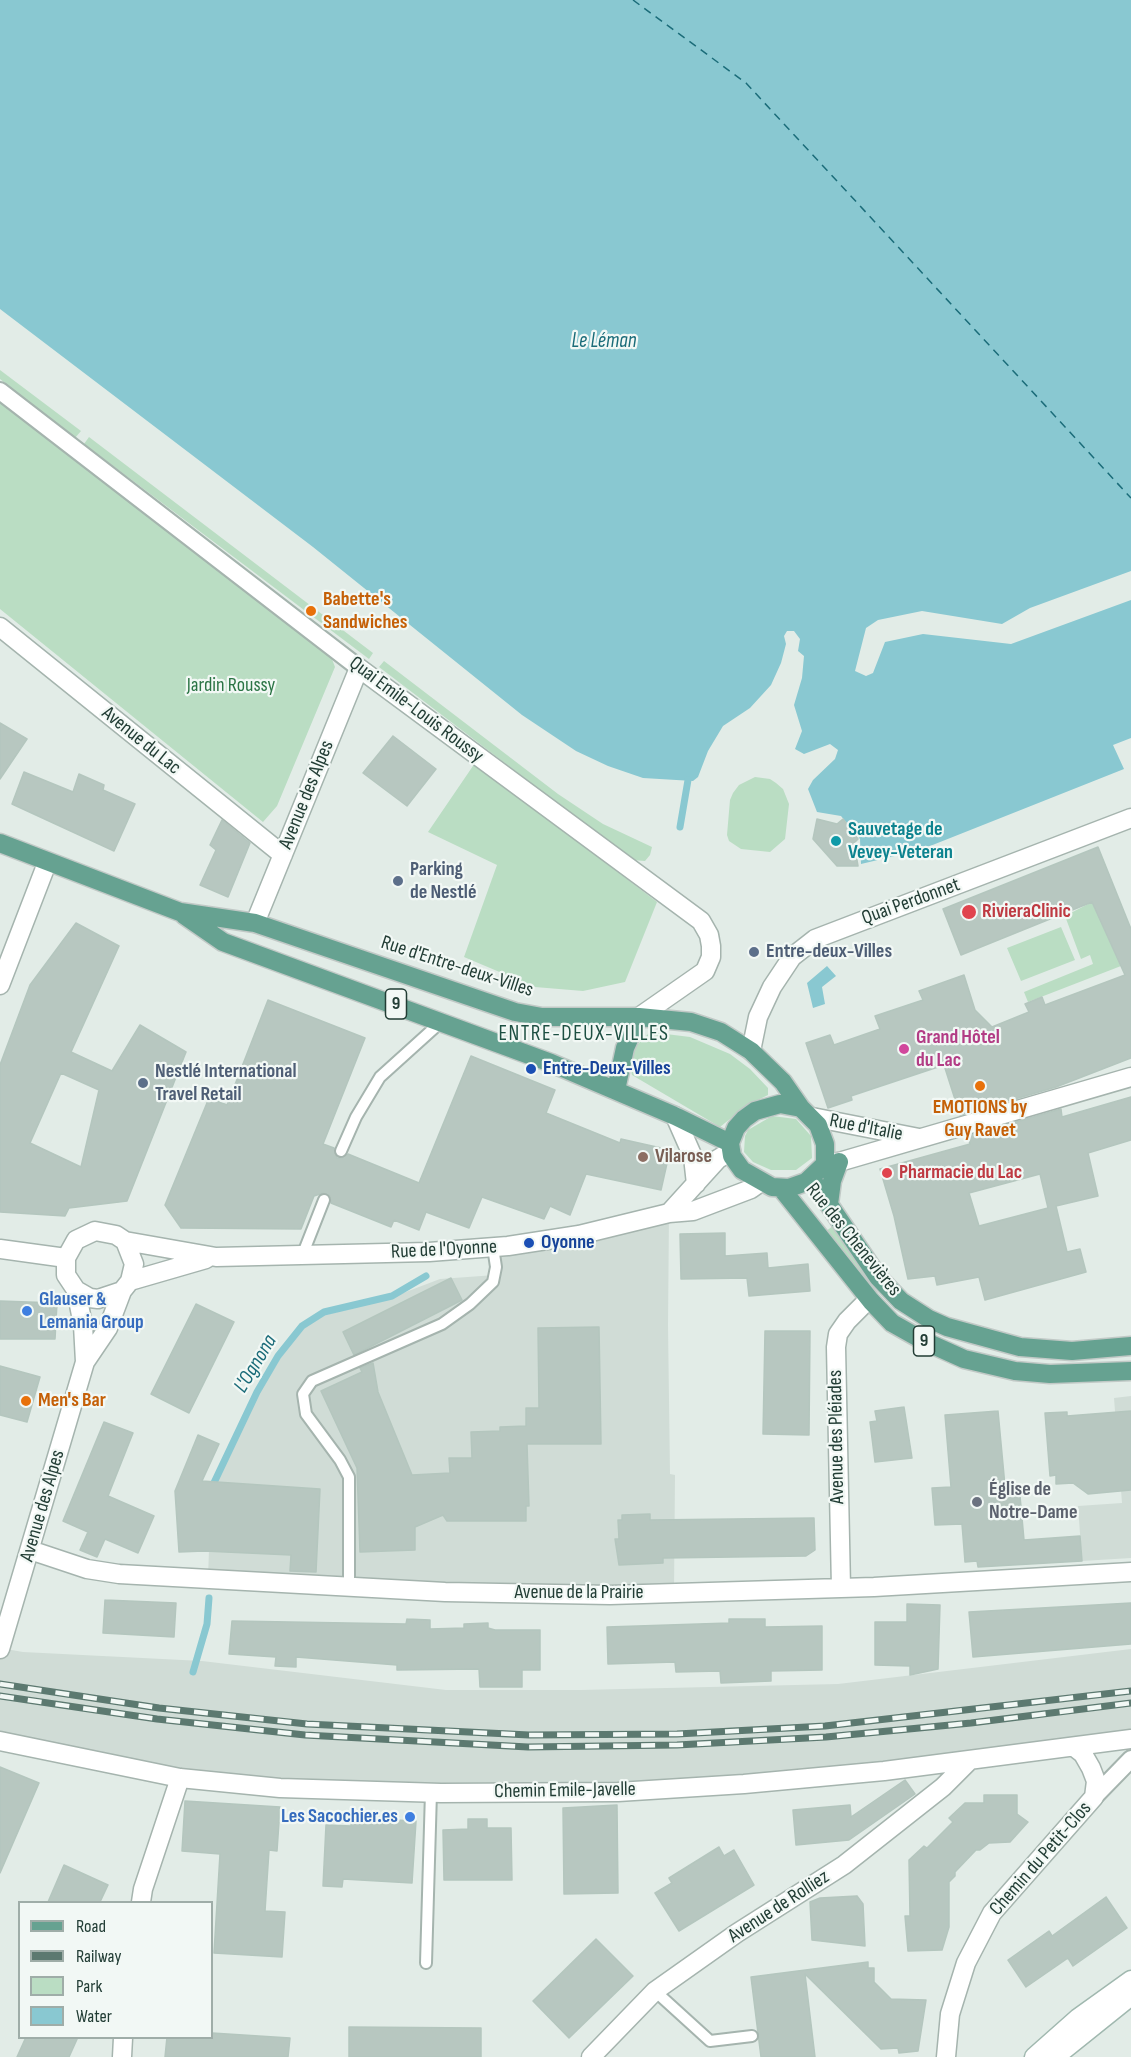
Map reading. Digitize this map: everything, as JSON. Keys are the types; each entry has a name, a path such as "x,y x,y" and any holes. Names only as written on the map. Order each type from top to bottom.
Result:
{"main road":[{"name":"Rue d'Entre-deux-Villes","path":"0,843 47,863 180,912 255,923 515,1012 542,1017 639,1017 691,1022 721,1032 751,1051 783,1082 807,1113"},
{"name":"Rue d'Entre-deux-Villes","path":"180,912 223,942 443,1021 616,1090 675,1116 730,1147"},
{"path":"616,1090 625,1048 639,1017"},
{"path":"780,1104 807,1113 822,1134 832,1163 798,1186 781,1188 760,1182 742,1170 730,1147 736,1128 755,1111 780,1104"},
{"name":"Rue des Chenevières","path":"829,1204 832,1163"},
{"name":"Rue des Chenevières","path":"812,1178 868,1264 885,1285 901,1301 947,1328 1020,1347 1072,1351 1131,1346"},
{"name":"Rue des Chenevières","path":"781,1188 869,1299 892,1323 941,1350 989,1366 1050,1374 1131,1371"}],"street":[{"name":"Quai Emile-Louis Roussy","path":"0,391 359,668 700,921 709,935 711,946 711,957 705,971 639,1017"},
{"name":"Avenue du Lac","path":"0,627 283,855"},
{"name":"Avenue des Alpes","path":"255,923 359,668"},
{"name":"Quai Perdonnet","path":"751,1051 758,1017 782,970 803,947 815,939 1131,818"},
{"path":"0,985 3,966 47,863"},
{"name":"Rue d'Italie","path":"832,1163 1131,1077"},
{"name":"Rue d'Italie","path":"807,1113 921,1139"},
{"path":"675,1116 693,1156 696,1184"},
{"path":"669,1213 730,1147"},
{"name":"Rue de l'Oyonne","path":"124,1242 216,1257 429,1252 493,1247 579,1235 669,1213 710,1206 751,1189 760,1182"},
{"path":"95,1231 116,1235 124,1242 134,1264 126,1286 98,1299 75,1290 66,1275 66,1258 76,1240 95,1231"},
{"path":"0,1249 66,1258"},
{"name":"Rue de l'Oyonne","path":"126,1286 216,1257"},
{"name":"Avenue des Alpes","path":"0,1649 85,1362 108,1328 126,1286"},
{"name":"Avenue des Alpes","path":"75,1290 83,1325 85,1362"},
{"name":"Avenue des Pléiades","path":"841,1588 836,1347 838,1334 847,1321 869,1299"},
{"name":"Avenue de la Prairie","path":"30,1550 103,1573 445,1592 610,1595 841,1588 1131,1572"},
{"name":"Chemin Emile-Javelle","path":"0,1741 180,1778 280,1788 431,1792 618,1792 884,1772 1131,1739"},
{"name":"Chemin du Petit-Clos","path":"1074,1747 1083,1754 1091,1768 1096,1781 1094,1797"},
{"name":"Avenue de Rolliez","path":"591,2057 655,1991 737,1933 844,1865 943,1787 970,1760"},
{"name":"Chemin du Petit-Clos","path":"946,2057 950,2014 963,1974 992,1913 1094,1797 1131,1760"},
{"path":"141,1901 180,1778"},
{"path":"1034,2057 1078,2018 1131,1980"},
{"path":"1055,2057 1131,1996"},
{"path":"122,2057 123,2039"}],"lane":[{"path":"341,1151 356,1117 380,1077 443,1021"},
{"path":"302,1256 324,1200"},
{"path":"349,1587 349,1477 340,1460 306,1414 303,1394 312,1380 442,1324 462,1309 493,1282 495,1267 493,1247"},
{"path":"426,1963 431,1792"},
{"path":"655,1991 710,2041 752,2036"}],"shaded area":[{"path":"669,1213 670,1474 675,1475 674,1592 208,1578 211,1493 259,1393 292,1339 304,1326 317,1317 382,1301 440,1279 495,1275 493,1247"},
{"path":"1131,1396 1131,1558 1082,1561 1078,1506 1122,1503 1114,1398"},
{"path":"0,1648 23,1652 202,1661 446,1690 581,1690 838,1684 1131,1649 1131,1739 744,1784 280,1788 0,1741"}],"green space":[{"path":"0,370 81,431 75,438 0,379"},
{"name":"Jardin Roussy","path":"0,402 330,654 335,667 277,806 263,822 0,609"},
{"path":"89,437 373,653 369,659 84,444"},
{"path":"384,661 558,794 603,824 652,847 650,855 645,861 632,860 379,667"},
{"path":"475,763 657,902 625,982 583,991 535,987 464,957 497,865 428,832"},
{"path":"755,777 770,779 776,783 783,789 789,804 785,839 770,852 741,849 729,841 727,835 730,800 733,793 739,785"},
{"path":"1092,902 1121,966 1028,1002 1024,992 1093,964 1090,955 1081,959 1065,916"},
{"path":"1061,927 1075,960 1021,981 1007,948"},
{"path":"650,1032 690,1037 730,1054 750,1069 768,1088 768,1095 746,1106 720,1127 632,1075 630,1067 632,1055 636,1046"},
{"path":"772,1116 796,1119 811,1136 812,1158 796,1170 771,1170 753,1162 744,1152 745,1136 748,1130"},
{"path":"836,1224 873,1283 868,1284 826,1231"}],"water":[{"name":"Le Léman","path":"0,0 1131,0 1131,571 1030,608 1002,624 922,611 878,620 866,628 855,671 866,676 873,673 885,642 923,634 1011,644 1131,600 1131,738 1113,745 1124,769 920,850 861,864 860,839 841,816 817,812 808,789 813,780 835,759 838,750 830,744 804,754 795,749 802,731 794,705 802,678 804,656 798,651 800,639 794,631 787,631 784,636 786,644 781,663 771,685 750,708 723,726 708,751 698,777 693,781 643,778 608,766 576,751 522,715 313,547 0,309"},
{"path":"827,966 836,976 822,987 825,1004 813,1008 807,983"}],"building":[{"path":"0,723 27,739 0,779"},
{"path":"393,736 436,769 407,806 363,773"},
{"path":"24,772 73,792 79,774 104,785 103,790 135,804 114,851 12,804"},
{"name":"Sauvetage de Vevey-Veteran","path":"817,819 837,824 843,819 858,839 854,843 858,866 837,866 813,839"},
{"path":"222,820 250,843 228,897 200,885 216,850 210,845"},
{"path":"1098,847 1131,929 1131,1058 1056,1087 960,1115 944,1065 851,1096 852,1100 828,1108 806,1043 830,1035 834,1045 880,1029 875,1016 923,1000 919,991 964,975 975,1010 992,1027 1029,1012 1025,1004 1042,997 1045,1005 1125,975 1092,902 961,955 943,909"},
{"path":"76,923 119,946 71,1052 112,1071 140,1025 186,1052 127,1201 69,1208 65,1216 0,1212 0,1065 30,985","holes":["61,1073 99,1090 81,1167 30,1143"]},
{"path":"268,1000 365,1038 323,1144 334,1148 337,1158 348,1154 419,1183 471,1056 555,1090 546,1113 620,1143 621,1139 670,1150 661,1190 586,1174 570,1215 550,1206 544,1219 482,1197 469,1228 426,1212 419,1230 394,1220 391,1227 331,1203 330,1196 323,1193 314,1196 301,1229 181,1228 165,1205 209,1098 227,1105"},
{"path":"1131,1097 1131,1140 1088,1153 1098,1196 1056,1206 1067,1252 1080,1249 1086,1272 985,1300 979,1277 937,1285 935,1276 908,1279 894,1216 880,1169 970,1144 968,1136 1061,1109 1062,1117","holes":["1040,1174 1048,1208 979,1226 969,1193"]},
{"path":"725,1233 725,1256 767,1253 768,1268 808,1264 810,1291 749,1296 747,1278 681,1279 680,1234"},
{"path":"451,1278 462,1300 354,1355 343,1332"},
{"path":"0,1301 57,1303 55,1339 0,1339"},
{"path":"196,1304 234,1322 189,1413 151,1394"},
{"path":"599,1327 601,1444 527,1444 529,1506 526,1506 526,1521 447,1521 443,1515 415,1527 415,1550 360,1552 357,1468 321,1391 362,1372 360,1368 373,1363 378,1392 412,1475 450,1473 449,1458 472,1458 471,1432 500,1431 500,1427 526,1426 526,1408 539,1408 538,1328"},
{"path":"765,1331 810,1331 809,1435 763,1434"},
{"path":"0,1366 40,1377 27,1422 0,1415"},
{"path":"904,1407 912,1458 875,1462 870,1422 877,1421 875,1411"},
{"name":"Église de Notre-Dame","path":"998,1411 1005,1486 1019,1485 1024,1540 1080,1536 1082,1561 978,1567 977,1561 965,1562 962,1524 935,1525 932,1488 951,1487 945,1415"},
{"path":"1131,1411 1131,1490 1088,1494 1073,1483 1056,1484 1056,1475 1050,1476 1045,1413 1067,1412 1067,1416"},
{"path":"104,1422 133,1433 108,1496 154,1516 138,1553 105,1539 97,1557 80,1550 88,1532 63,1521"},
{"path":"198,1435 219,1444 202,1481 320,1489 316,1572 290,1571 291,1555 179,1552 175,1491"},
{"path":"650,1514 650,1520 814,1518 815,1550 806,1556 663,1558 663,1563 619,1565 615,1539 619,1539 618,1520 622,1520 622,1515"},
{"path":"105,1600 176,1603 174,1637 103,1633"},
{"path":"1131,1603 1131,1644 973,1657 969,1612"},
{"path":"907,1604 940,1605 938,1669 910,1675 910,1666 875,1665 875,1622 907,1622"},
{"path":"407,1619 430,1620 430,1629 464,1628 464,1624 488,1623 488,1628 495,1630 540,1630 540,1670 522,1670 522,1687 480,1687 479,1669 397,1670 397,1665 296,1657 296,1667 275,1666 276,1657 229,1654 232,1621 406,1624"},
{"path":"729,1619 765,1619 765,1627 822,1626 822,1670 771,1671 771,1681 721,1683 720,1671 676,1672 675,1662 608,1664 607,1627 729,1623"},
{"path":"0,1767 39,1783 0,1873"},
{"path":"905,1780 915,1794 849,1840 796,1845 793,1810 850,1805 851,1817"},
{"path":"984,1795 1017,1795 1017,1814 1028,1822 1010,1842 989,1843 980,1850 976,1850 955,1872 955,1876 949,1882 949,1927 942,1950 908,1951 905,1916 910,1916 909,1860 924,1846 927,1848 953,1822 949,1818 965,1803 984,1803"},
{"path":"185,1801 280,1807 277,1851 269,1850 265,1911 285,1912 282,1957 214,1953 220,1854 182,1851"},
{"path":"617,1805 618,1893 564,1894 563,1808"},
{"path":"352,1818 416,1821 412,1883 343,1879 342,1887 323,1886 326,1825 351,1826"},
{"path":"468,1819 487,1819 487,1828 511,1828 512,1880 444,1880 443,1830 468,1829"},
{"path":"719,1847 724,1856 734,1850 754,1885 679,1931 655,1893 672,1883 669,1878"},
{"path":"64,1865 108,1885 100,1901 48,1901"},
{"path":"857,1896 863,1904 865,1946 812,1940 810,1902 820,1898"},
{"path":"1106,1897 1127,1928 1073,1966 1068,1958 1026,1987 1008,1960 1049,1931 1052,1936"},
{"path":"596,1939 633,1976 569,2038 533,2001"},
{"path":"868,1962 868,1968 874,1968 874,1982 891,1999 926,2000 918,2051 899,2053 898,2048 881,2049 805,1974 815,2057 761,2057 751,1977"},
{"path":"349,2027 481,2028 481,2057 349,2057"},
{"path":"213,2033 290,2038 288,2057 165,2057 167,2039 213,2039"},
{"path":"25,2039 77,2039 69,2057 17,2057"}],"waterway":[{"name":"L'Ognona","path":"680,827 688,780"},
{"name":"L'Ognona","path":"211,1489 257,1392 278,1356 302,1326 324,1312 392,1296 426,1276"},
{"name":"L'Ognona","path":"193,1672 207,1624 209,1598"}],"ferry route":[{"path":"633,0 746,83 1131,498"}],"railway":[{"path":"0,1684 159,1708 307,1724 529,1735 677,1734 825,1726 1131,1691"},
{"path":"0,1696 157,1719 305,1735 528,1747 677,1745 826,1737 971,1723 1131,1703"}],"place":[{"name":"Babette's Sandwiches","path":"311,611"},
{"name":"Sauvetage de Vevey-Veteran","path":"836,841"},
{"name":"Parking de Nestlé","path":"398,881"},
{"name":"RivieraClinic","path":"969,912"},
{"name":"Entre-deux-Villes","path":"754,952"},
{"name":"Grand Hôtel du Lac","path":"904,1049"},
{"name":"Entre-Deux-Villes","path":"531,1069"},
{"name":"Nestlé International Travel Retail","path":"143,1083"},
{"name":"EMOTIONS by Guy Ravet","path":"980,1086"},
{"name":"Vilarose","path":"643,1157"},
{"name":"Pharmacie du Lac","path":"887,1173"},
{"name":"Oyonne","path":"529,1243"},
{"name":"Glauser & Lemania Group","path":"27,1311"},
{"name":"Men's Bar","path":"26,1401"},
{"name":"Église de Notre-Dame","path":"977,1502"},
{"name":"Les Sacochier.es","path":"410,1817"}],"district":[{"name":"ENTRE-DEUX-VILLES","path":"584,1035"}]}
